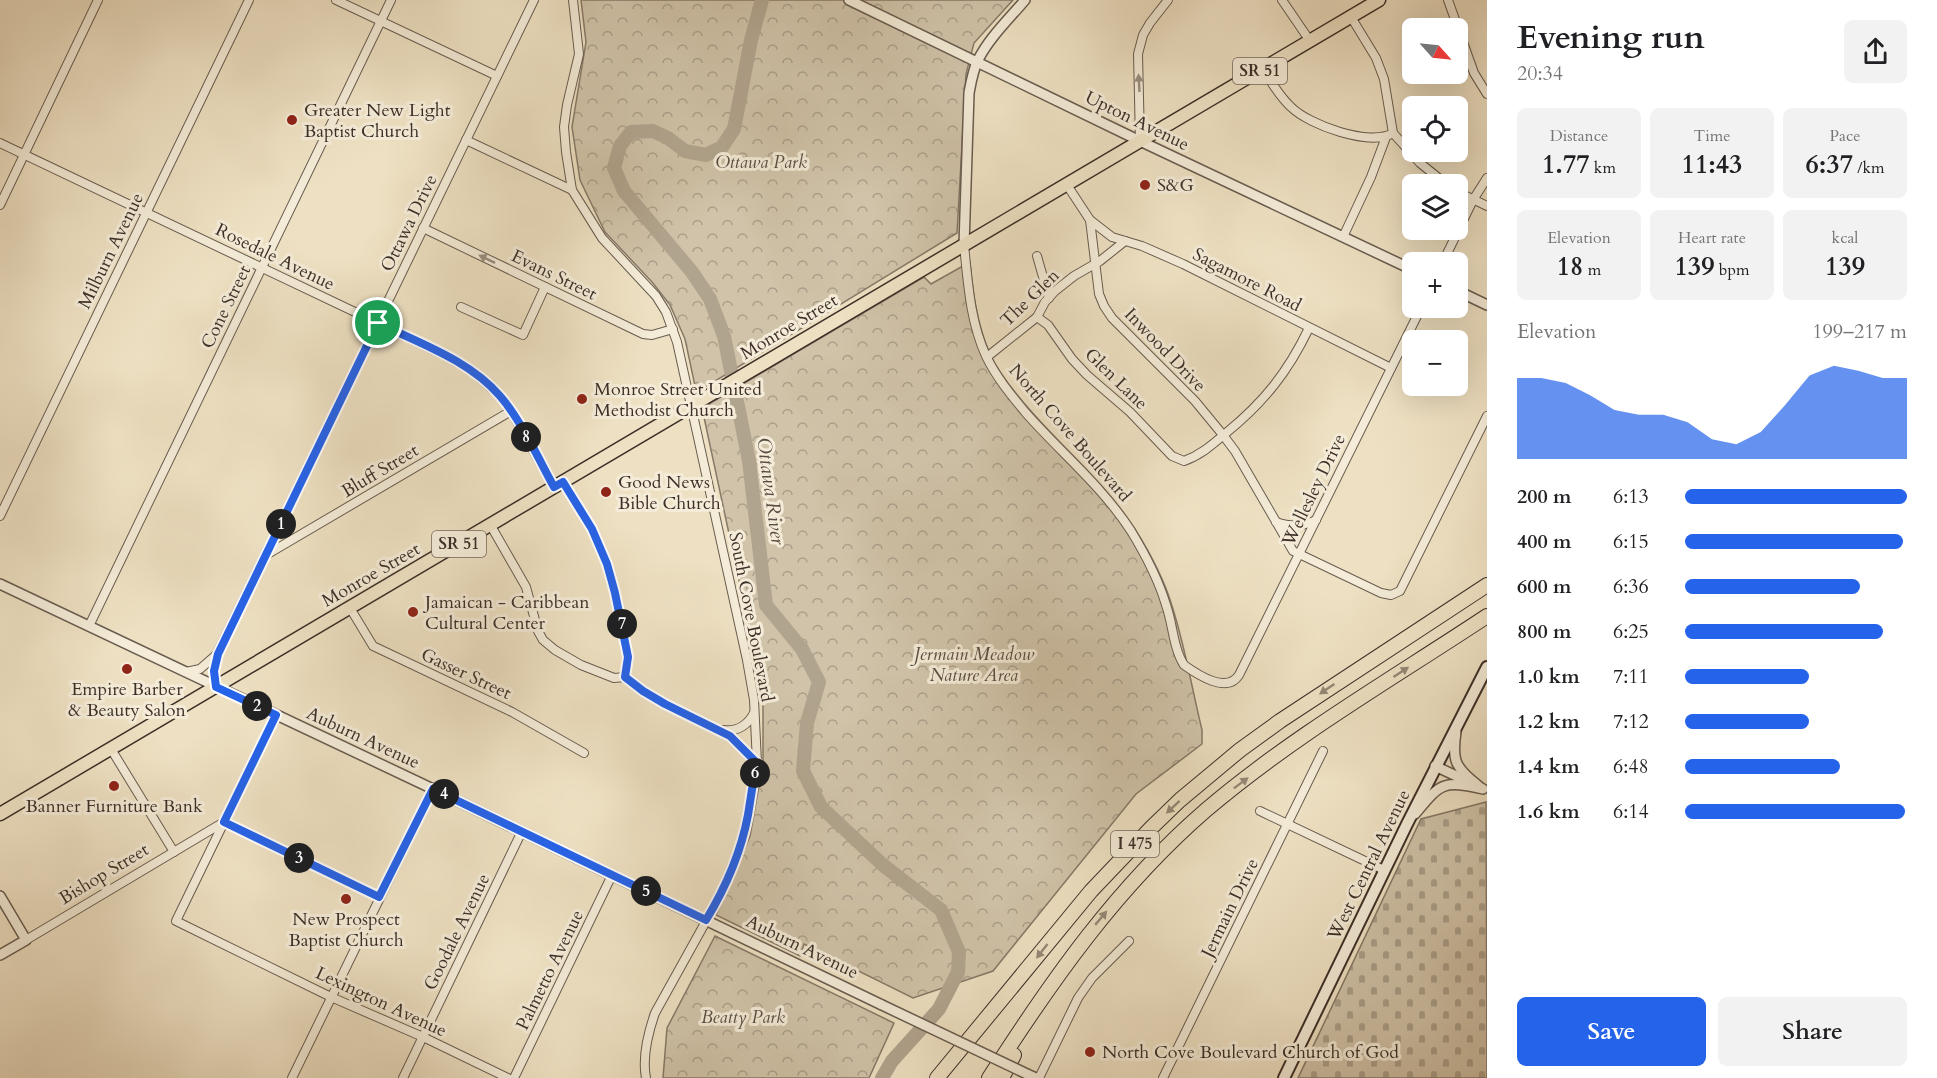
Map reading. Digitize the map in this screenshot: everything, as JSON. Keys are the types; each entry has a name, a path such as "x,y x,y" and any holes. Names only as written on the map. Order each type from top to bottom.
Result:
{"highway":[{"path":"1481,588 1487,575"},
{"name":"I 475","path":"938,1078 1091,891 1180,800 1240,750 1288,716 1481,588"},
{"name":"I 475","path":"1053,981 1120,896 1164,849 1205,811 1283,750 1482,619"},
{"path":"988,1078 1053,981"},
{"path":"1002,1078 1053,981"}],"main road":[{"name":"Monroe Street","path":"0,814 1379,0"},
{"name":"West Central Avenue","path":"1284,1078 1435,766 1487,668"}],"street":[{"path":"0,205 98,0"},
{"name":"Milburn Avenue","path":"0,516 249,0"},
{"path":"336,0 497,76"},
{"name":"Cone Street","path":"89,626 391,0"},
{"name":"Ottawa Drive","path":"216,687 214,671 218,654 534,0"},
{"name":"South Cove Boulevard","path":"573,0 579,54 564,127 572,190 602,238 656,296 673,329 697,403 755,712 757,763 739,850 720,896 655,1013 649,1030 646,1078"},
{"name":"Upton Avenue","path":"849,0 1402,265"},
{"name":"North Cove Boulevard","path":"1025,0 996,34 977,62 969,93 964,245 969,299 975,326 987,357 1002,383 1049,438 1096,486 1130,531 1152,568 1167,606 1180,659 1184,665 1223,684 1230,684"},
{"path":"1140,141 1138,54 1143,35 1168,0"},
{"path":"1281,0 1310,41"},
{"path":"1448,0 1474,73 1487,94"},
{"path":"1343,237 1389,135 1392,119 1384,79 1376,58 1351,17"},
{"path":"1263,69 1280,94 1302,116 1334,130 1372,137 1389,135 1434,174"},
{"path":"466,140 572,190"},
{"name":"Rosedale Avenue","path":"0,143 378,323 472,371 499,395 592,529 607,564 615,593 628,657 625,677"},
{"path":"1448,252 1473,200 1487,178"},
{"name":"Inwood Drive","path":"1066,185 1090,220 1099,294 1104,306 1112,318 1195,401 1223,435 1293,551 1381,593 1391,595 1400,591 1487,417"},
{"path":"1468,197 1487,206"},
{"name":"Sagamore Road","path":"1090,220 1112,237 1142,246 1183,264 1391,368"},
{"name":"Evans Street","path":"423,228 643,334 652,335 673,329"},
{"name":"The Glen","path":"987,357 1037,317 1049,298 1074,276 1095,264 1125,241"},
{"path":"1037,256 1049,298"},
{"path":"461,308 523,335 545,287"},
{"path":"1468,296 1487,305"},
{"name":"Glen Lane","path":"1037,317 1048,325 1072,359 1087,375 1130,412 1178,460 1184,461 1192,458 1223,435"},
{"name":"Wellesley Drive","path":"1230,684 1239,675 1416,318"},
{"path":"1223,435 1263,400 1282,377 1309,328"},
{"name":"Bluff Street","path":"265,556 511,411"},
{"path":"1276,522 1287,526 1297,526 1316,520"},
{"path":"491,526 526,587 538,631 543,640 581,665 614,678 625,677 665,704 730,736 757,763"},
{"name":"Auburn Avenue","path":"0,584 1034,1077"},
{"name":"Gasser Street","path":"350,608 373,646 512,712 584,753"},
{"path":"186,672 200,669 218,654"},
{"path":"718,730 737,730 750,720 755,712"},
{"path":"276,715 224,822 379,897"},
{"path":"1457,725 1453,749 1454,758 1464,774 1485,790"},
{"path":"111,749 174,852"},
{"name":"Jermain Drive","path":"1163,1078 1323,751"},
{"path":"1435,766 1485,790"},
{"path":"1407,824 1437,789 1444,785 1461,784 1485,790"},
{"path":"292,1078 433,789"},
{"path":"1260,811 1384,870"},
{"name":"Bishop Street","path":"0,955 224,822"},
{"name":"Lexington Avenue","path":"224,822 176,921 331,997 423,1037 508,1078"},
{"name":"Goodale Avenue","path":"403,1078 522,831"},
{"name":"Palmetto Avenue","path":"514,1078 612,875"},
{"path":"0,896 26,940"},
{"path":"1034,1077 1078,998 1092,978 1129,941"}],"green space":[{"name":"Ottawa Park","path":"581,0 1013,0 974,43 966,74 957,233 707,386 695,386 685,339 670,305 652,282 605,232 580,180 572,127 586,42"},
{"name":"Jermain Meadow Nature Area","path":"970,262 979,320 990,354 998,369 1030,410 1124,513 1156,566 1169,596 1181,636 1202,730 1202,744 1136,794 993,971 913,998 804,944 800,956 716,915 750,836 763,763 763,692 702,408 924,277 931,284"},
{"path":"1486,802 1487,1078 1298,1078 1421,819"},
{"name":"Beatty Park","path":"715,936 894,1023 869,1078 663,1078 667,1028"}],"waterway":[{"name":"Ottawa River","path":"762,0 751,40 734,129 722,147 706,155 685,151 668,138 653,131 631,132 620,146 614,168 624,191 692,272 710,299 724,336 749,461 766,605 802,649 819,682 807,723 803,771 821,807 883,865 941,910 959,952 958,972 939,1009 892,1061 882,1078"}],"place":[{"name":"Greater New Light Baptist Church","path":"292,120"},
{"name":"S&G","path":"1145,185"},
{"name":"Monroe Street United Methodist Church","path":"582,399"},
{"name":"Good News Bible Church","path":"606,492"},
{"name":"Jamaican - Caribbean Cultural Center","path":"413,612"},
{"name":"Empire Barber & Beauty Salon","path":"127,669"},
{"name":"Banner Furniture Bank","path":"114,786"},
{"name":"New Prospect Baptist Church","path":"346,899"},
{"name":"North Cove Boulevard Church of God","path":"1090,1052"}],"route":[{"path":"378,323 459,363 472,371 499,395 511,411 554,487 563,482 601,546 615,593 628,657 625,677 665,704 730,736 757,763 739,850 720,896 706,920 433,789 379,897 224,822 276,715 216,687 215,663 378,323"}]}
